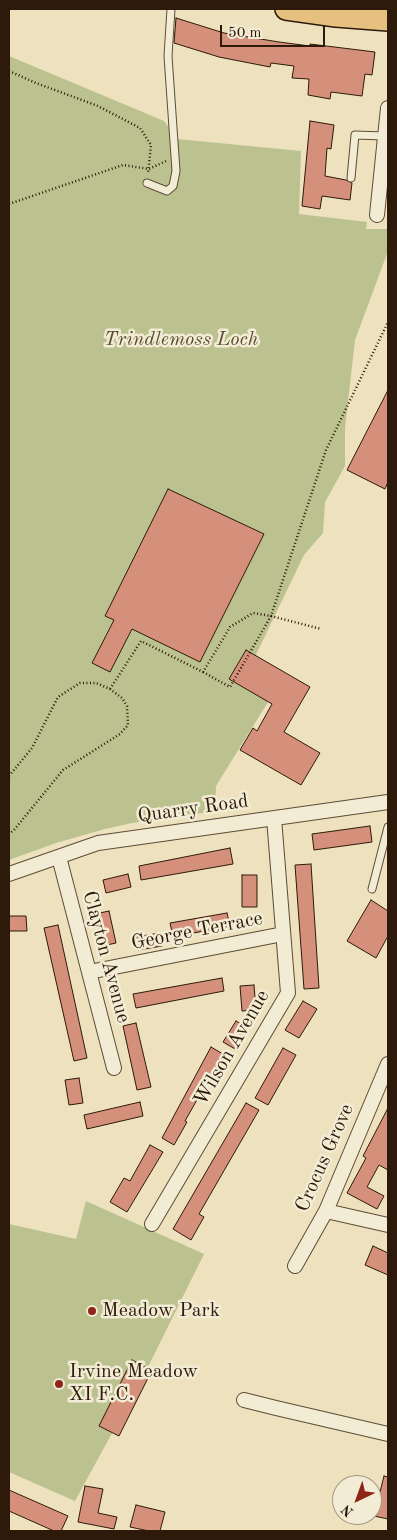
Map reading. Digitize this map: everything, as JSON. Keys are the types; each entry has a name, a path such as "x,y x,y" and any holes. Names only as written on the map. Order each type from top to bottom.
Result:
{"main road":[{"path":"286,9 336,16 388,20"}],"street":[{"path":"377,215 388,108"},
{"name":"Quarry Road","path":"9,874 98,843 388,802"},
{"name":"Wilson Avenue","path":"152,1224 288,992 274,818"},
{"name":"Clayton Avenue","path":"59,857 114,1068"},
{"name":"George Terrace","path":"89,972 283,934"},
{"name":"Crocus Grove","path":"296,1266 326,1211 386,1072"},
{"path":"326,1211 388,1225"},
{"path":"244,1400 388,1434"}],"lane":[{"path":"147,183 166,192 173,186 176,171 168,56 171,9"},
{"path":"351,178 355,135 385,136"},
{"path":"372,889 388,828"}],"path":[{"path":"9,71 98,106 140,128 151,145 147,183"},
{"path":"9,204 123,165 149,169 174,158"},
{"path":"110,689 140,641 203,672 230,688 271,616 326,450 388,322"},
{"path":"203,672 230,627 253,613 320,629"},
{"path":"9,776 32,748 58,697 80,683 96,683 110,689 122,698 127,706 128,724 120,734 63,770 9,834"}],"green space":[{"name":"Trindlemoss Loch","path":"9,56 164,121 177,139 301,151 299,214 367,222 366,229 388,229 388,251 355,340 345,428 345,466 325,502 323,533 304,555 250,667 273,694 216,786 215,811 132,823 105,829 56,843 9,860"},
{"name":"Meadow Park","path":"86,1201 204,1254 147,1369 75,1501 9,1472 9,1224 76,1239"}],"building":[{"path":"176,18 224,33 310,46 310,44 375,52 372,75 365,74 362,96 331,92 330,99 308,95 309,79 292,78 294,66 271,63 270,67 219,57 174,43"},
{"path":"310,121 334,125 331,149 327,148 325,176 352,183 350,200 322,196 320,209 302,206"},
{"path":"388,390 388,482 385,489 347,470"},
{"path":"168,489 264,534 200,662 132,629 110,672 92,663 114,620 105,616"},
{"path":"246,650 310,687 284,732 320,753 301,785 240,750 253,728 257,731 272,704 229,679"},
{"path":"370,826 372,842 314,850 312,834"},
{"path":"230,848 233,864 141,880 139,866"},
{"path":"311,864 319,988 304,989 295,865"},
{"path":"128,874 131,887 106,893 103,880"},
{"path":"242,875 257,875 257,907 242,907"},
{"path":"371,900 388,911 388,936 376,958 347,941"},
{"path":"109,911 116,943 102,946 95,914"},
{"path":"227,913 230,926 173,937 170,923"},
{"path":"9,916 26,916 27,931 9,931"},
{"path":"58,925 87,1058 74,1061 44,928"},
{"path":"160,933 162,946 138,950 136,937"},
{"path":"222,978 224,991 136,1008 133,994"},
{"path":"254,985 256,1010 242,1011 240,986"},
{"path":"303,1001 317,1009 299,1038 285,1030"},
{"path":"236,1021 248,1028 235,1049 223,1042"},
{"path":"136,1023 151,1087 137,1090 123,1026"},
{"path":"211,1047 223,1054 185,1121 187,1122 174,1145 162,1138"},
{"path":"283,1048 296,1055 268,1105 255,1098"},
{"path":"79,1078 83,1103 69,1105 65,1080"},
{"path":"140,1102 143,1116 87,1129 84,1115"},
{"path":"246,1103 259,1110 199,1214 204,1217 191,1240 173,1229"},
{"path":"388,1108 388,1170 379,1165 367,1187 384,1196 377,1209 347,1193 366,1158 363,1156"},
{"path":"150,1145 163,1152 127,1212 110,1202 124,1178 130,1181"},
{"path":"373,1246 388,1253 388,1275 365,1265"},
{"path":"132,1360 152,1370 119,1436 99,1426"},
{"path":"384,1476 388,1477 388,1519 382,1518 382,1484"},
{"path":"85,1486 103,1489 98,1513 117,1517 114,1529 78,1522"},
{"path":"9,1490 68,1516 61,1531 54,1531 9,1511"},
{"path":"136,1505 165,1512 160,1531 130,1527"}],"place":[{"name":"Meadow Park","path":"92,1311"},
{"name":"Irvine Meadow XI F.C.","path":"59,1384"}]}
